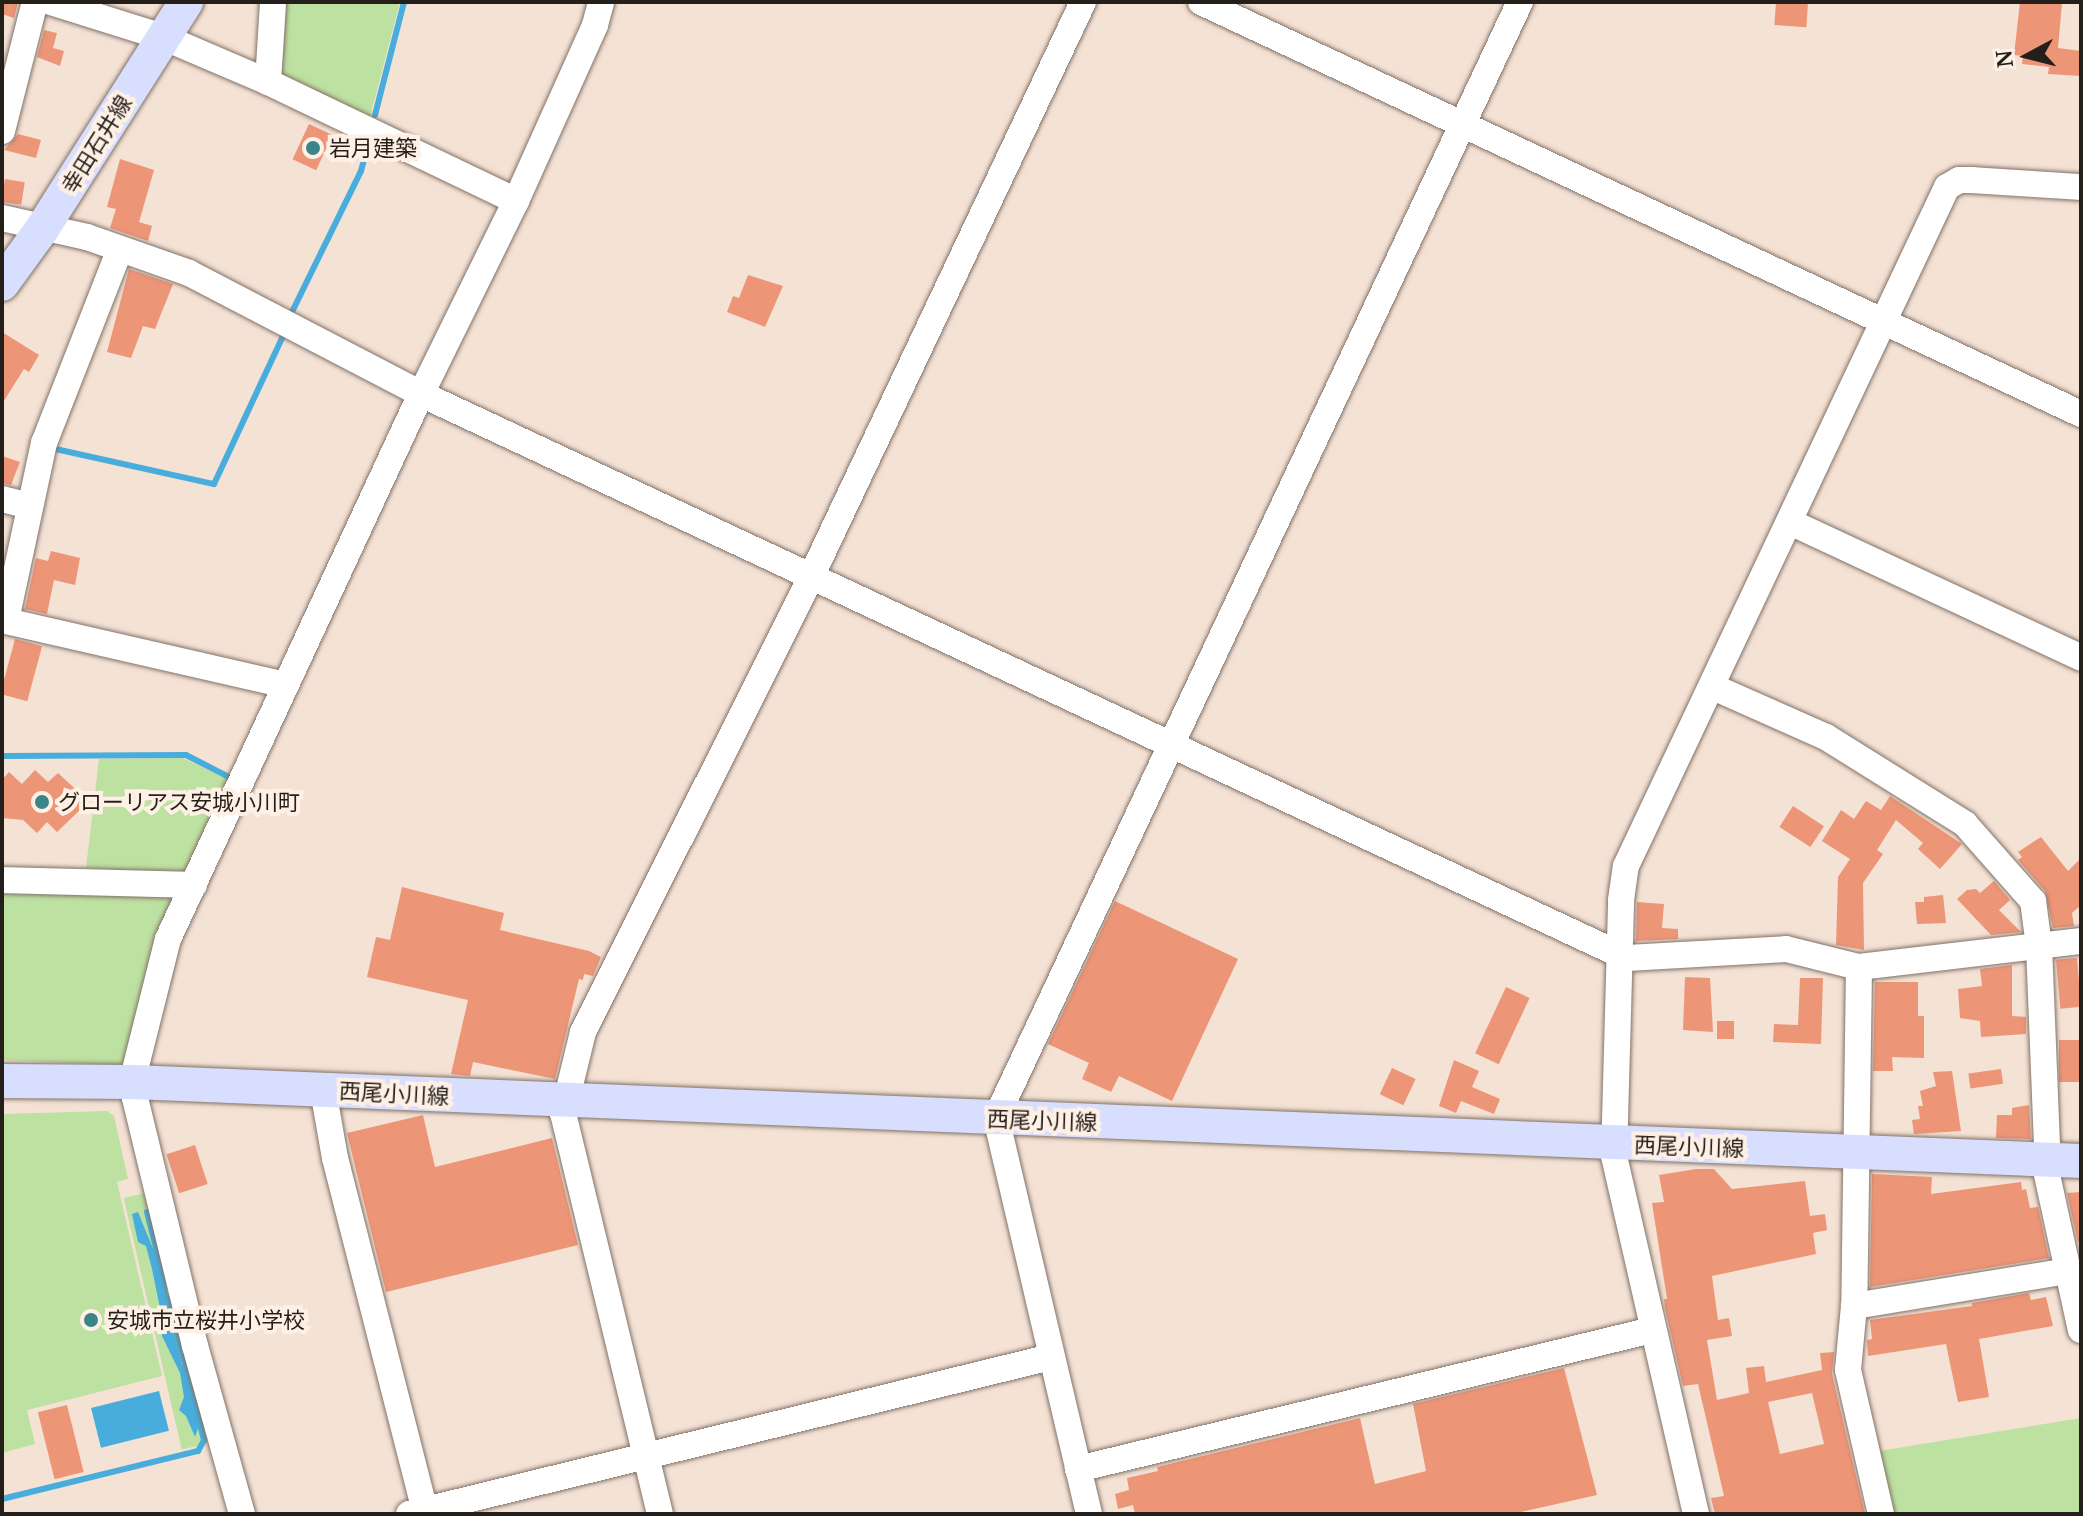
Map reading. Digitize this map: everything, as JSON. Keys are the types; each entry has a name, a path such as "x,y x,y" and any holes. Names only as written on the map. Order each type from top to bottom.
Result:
{"main road":[{"name":"幸田石井線","path":"2,284 42,229 186,2"},
{"name":"西尾小川線","path":"2,1081 132,1082 2081,1161"}],"street":[{"path":"2,131 35,2"},
{"path":"51,2 163,37 268,82 516,201"},
{"path":"268,82 273,2"},
{"path":"242,1514 195,1346 132,1082 168,939 421,394 516,201 595,25 601,2"},
{"path":"660,1514 563,1114 583,1032 811,577 1083,2"},
{"path":"1201,2 2081,414"},
{"path":"1089,1514 996,1118 1520,2"},
{"path":"1696,1514 1652,1330 1613,1143 1619,955 1626,866 1947,187 1959,180 1972,180 2081,187"},
{"path":"2,218 87,237 189,273 421,394 1627,958 1786,949 1859,967 2081,941"},
{"path":"120,249 44,443 4,620 286,685"},
{"path":"2,499 30,506"},
{"path":"1790,522 2081,658"},
{"path":"1713,687 1826,737 1965,824 2033,901 2039,946 2047,1146 2044,1161 2081,1330"},
{"path":"2,880 194,885"},
{"path":"1859,967 1854,1306 1848,1370 1881,1514"},
{"path":"323,1090 335,1158 420,1513 1051,1357"},
{"path":"1854,1306 2067,1271"},
{"path":"1078,1469 1652,1330"}],"green space":[{"path":"281,2 400,2 369,121 275,78"},
{"path":"183,758 230,780 186,875 86,868 99,759"},
{"path":"2,889 171,892 173,901 124,1065 2,1060"},
{"name":"安城市立桜井小学校","path":"107,1111 114,1116 128,1179 117,1182 162,1376 27,1410 35,1444 2,1453 2,1114"},
{"path":"150,1192 208,1443 182,1449 124,1198"},
{"path":"2081,1418 2081,1514 1887,1514 1873,1452"}],"water":[{"path":"138,1212 156,1256 163,1262 172,1325 182,1366 189,1372 198,1428 195,1437 186,1416 179,1410 184,1397 180,1373 162,1336 162,1318 152,1269 146,1246 138,1242 132,1214"},
{"path":"159,1391 169,1431 101,1448 91,1408"}],"building":[{"path":"2,2 18,2 14,18 2,14"},
{"path":"1776,2 1808,4 1806,27 1774,25"},
{"path":"2020,2 2062,3 2058,48 2081,51 2081,76 2048,74 2049,67 2022,64 2023,56 2014,55"},
{"path":"44,30 57,33 53,48 64,51 60,66 37,57"},
{"name":"岩月建築","path":"309,124 333,135 316,170 293,159"},
{"path":"18,134 41,140 36,158 4,150"},
{"path":"120,159 154,170 139,222 152,226 148,241 110,228 116,209 107,207"},
{"path":"5,179 25,182 21,205 2,202"},
{"path":"129,269 173,284 155,329 143,326 131,358 107,352"},
{"path":"748,275 783,286 765,327 727,312 733,296 739,298"},
{"path":"2,332 39,355 29,372 24,369 2,404"},
{"path":"2,456 20,462 11,485 2,483"},
{"path":"51,551 80,558 75,585 54,580 47,614 25,609 36,558 48,561"},
{"path":"15,639 42,646 27,701 2,695"},
{"name":"グローリアス安城小川町","path":"35,770 48,782 58,773 85,798 79,805 82,808 57,832 47,822 37,833 23,820 2,818 2,780 9,772 22,784"},
{"path":"1890,796 1962,844 1940,869 1918,849 1923,843 1896,820 1877,850 1883,854 1863,883 1864,950 1836,945 1838,877 1850,859 1822,841 1841,810 1854,819 1866,801 1881,810"},
{"path":"1793,806 1824,826 1810,847 1779,827"},
{"path":"2041,837 2068,871 2081,858 2081,905 2072,913 2074,926 2053,928 2045,891 2018,860 2022,857 2018,852"},
{"path":"1994,881 2010,900 1999,910 2021,932 1991,935 1957,899 1967,890 1976,889 1980,893"},
{"path":"402,887 504,913 500,930 589,951 601,957 593,976 584,974 583,980 579,979 555,1079 473,1062 470,1076 451,1074 468,1000 367,977 376,937 390,940"},
{"path":"1943,895 1946,923 1917,924 1915,902 1924,902 1924,897"},
{"path":"1115,901 1238,959 1172,1101 1119,1076 1111,1092 1082,1079 1089,1063 1048,1044"},
{"path":"1637,902 1664,904 1662,928 1678,929 1678,939 1636,941"},
{"path":"2077,958 2081,1007 2060,1009 2056,960"},
{"path":"2012,965 2012,1016 2026,1017 2026,1034 1981,1037 1980,1021 1960,1018 1958,989 1982,986 1980,969"},
{"path":"1685,977 1710,978 1713,1032 1683,1030"},
{"path":"1800,978 1823,978 1821,1044 1773,1042 1774,1024 1798,1025"},
{"path":"1875,982 1918,982 1918,1016 1924,1016 1924,1058 1892,1057 1893,1071 1873,1071"},
{"path":"1506,987 1530,998 1499,1064 1475,1053"},
{"path":"1717,1021 1734,1021 1734,1039 1717,1039"},
{"path":"2059,1040 2081,1040 2081,1082 2059,1082"},
{"path":"1454,1060 1479,1071 1472,1087 1500,1099 1494,1114 1461,1101 1456,1113 1439,1106"},
{"path":"1392,1068 1416,1079 1403,1105 1380,1094"},
{"path":"2001,1069 2003,1084 1970,1088 1968,1074"},
{"path":"1952,1071 1961,1131 1914,1134 1912,1120 1920,1119 1918,1106 1923,1106 1920,1091 1936,1086 1933,1072"},
{"path":"2029,1105 2031,1139 1996,1138 1997,1115 2012,1115 2012,1108"},
{"path":"423,1115 435,1167 552,1138 578,1245 386,1292 347,1133"},
{"path":"195,1145 208,1184 179,1193 166,1154"},
{"path":"1714,1169 1732,1189 1805,1181 1810,1216 1825,1214 1827,1230 1813,1233 1816,1254 1712,1276 1718,1320 1729,1318 1732,1336 1707,1340 1717,1400 1749,1393 1746,1368 1764,1366 1766,1382 1822,1370 1820,1353 1834,1352 1832,1374 1865,1514 1715,1514 1711,1498 1724,1496 1698,1384 1683,1386 1665,1308 1664,1299 1667,1299 1652,1203 1664,1202 1659,1175","holes":["1812,1393 1824,1444 1780,1454 1768,1402"]},
{"path":"1872,1174 1932,1177 1931,1194 2021,1182 2022,1190 2026,1189 2030,1208 2038,1207 2049,1258 1870,1287"},
{"path":"2081,1192 2081,1242 2078,1242 2067,1193"},
{"path":"2029,1293 2031,1300 2046,1297 2053,1326 1979,1339 1989,1397 1958,1402 1946,1344 1868,1356 1867,1340 1872,1339 1870,1320 1972,1306 1972,1303"},
{"path":"1564,1368 1597,1495 1512,1514 1135,1514 1133,1505 1118,1509 1115,1494 1129,1490 1127,1478 1158,1471 1157,1467 1360,1418 1375,1484 1426,1471 1413,1404"},
{"path":"67,1405 84,1472 55,1479 38,1412"}],"waterway":[{"path":"375,115 404,2"},
{"path":"290,316 361,171 370,138"},
{"path":"51,448 214,484 285,332"},
{"path":"2,756 186,755 233,779"},
{"path":"147,1212 160,1264"},
{"path":"2,1499 198,1451 204,1440 168,1298"}],"place":[{"name":"岩月建築","path":"313,148"},
{"name":"グローリアス安城小川町","path":"42,802"},
{"name":"安城市立桜井小学校","path":"91,1320"}]}
